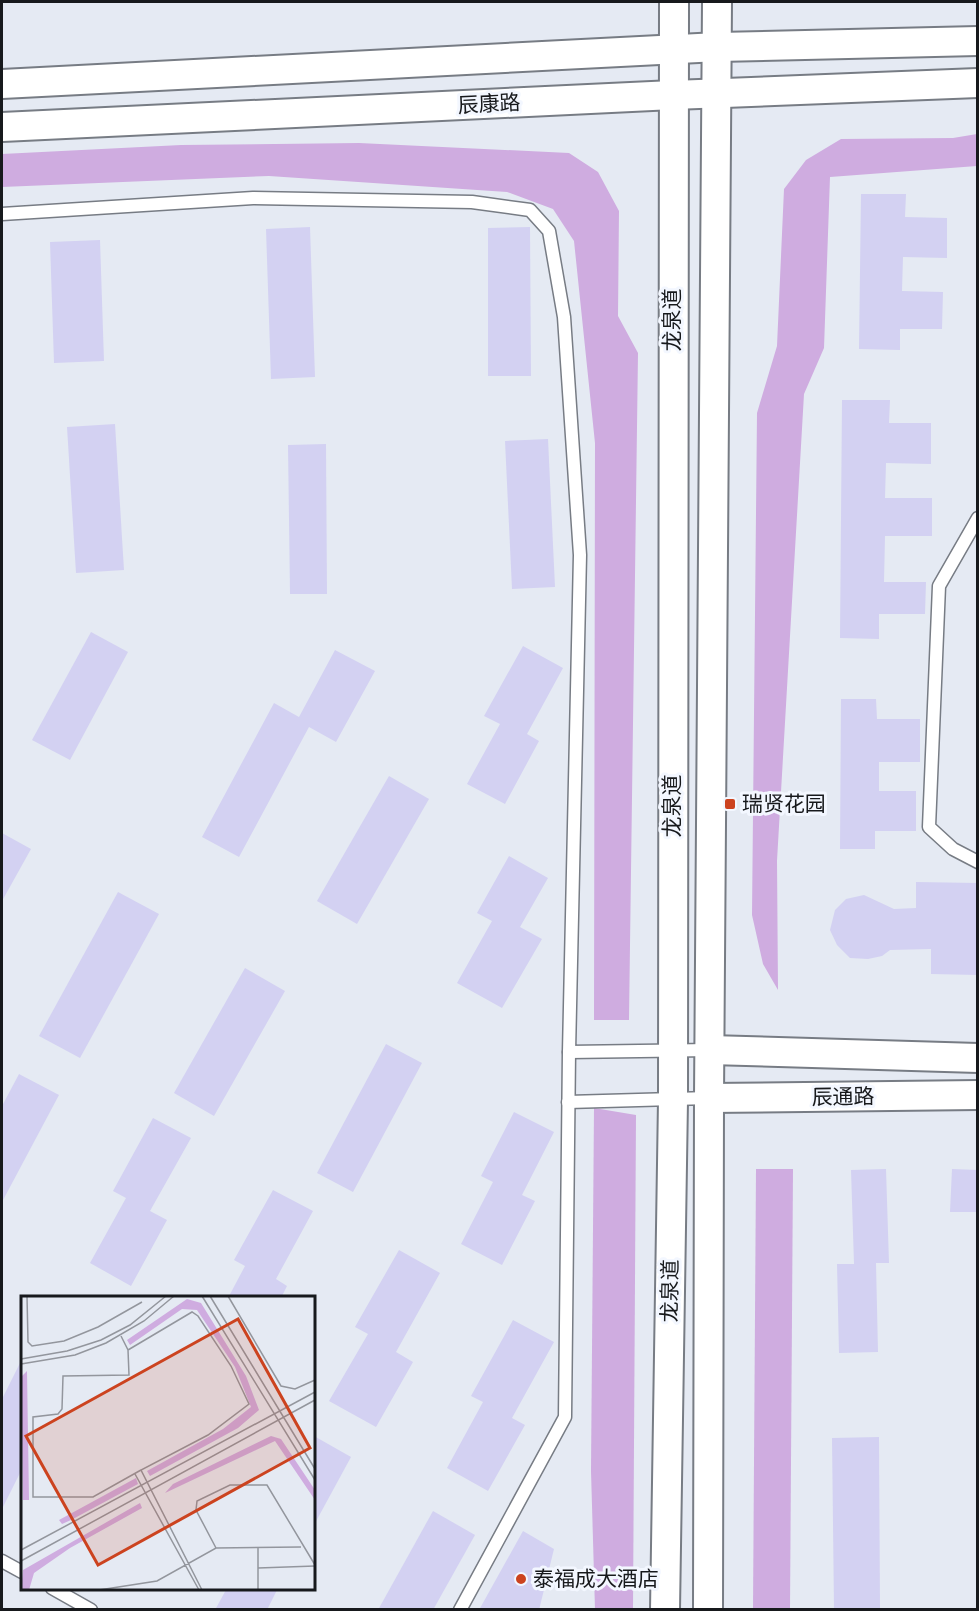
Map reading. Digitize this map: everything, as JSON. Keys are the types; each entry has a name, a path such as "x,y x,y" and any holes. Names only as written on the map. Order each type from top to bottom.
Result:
{"street":[{"name":"龙泉道","path":"664,1610 673,1100 671,1052 674,2"},
{"name":"龙泉道","path":"708,1610 709,1098 717,2"},
{"path":"2,84 718,47 978,41"},
{"name":"辰康路","path":"2,127 978,83"},
{"name":"辰通路","path":"710,1050 978,1058"},
{"name":"辰通路","path":"709,1098 978,1095"}],"lane":[{"path":"2,214 253,198 472,202 530,210 549,231 564,317 579,555 568,1102 566,1418 460,1610"},
{"path":"978,518 939,586 929,827 953,849 978,862"},
{"path":"569,1052 710,1050"},
{"path":"568,1102 709,1098"},
{"path":"2,1561 21,1571"},
{"path":"56,1590 91,1610"}],"shaded area":[{"path":"977,134 977,166 830,177 824,348 804,394 777,861 778,990 763,964 752,915 757,413 777,346 784,189 806,160 841,139 953,138"},
{"path":"359,143 569,153 598,172 619,211 618,316 638,353 629,1020 594,1020 595,443 574,241 553,209 507,192 269,176 2,187 2,154 181,145"},
{"path":"594,1108 636,1115 633,1609 595,1609 591,1471"},
{"path":"756,1169 793,1169 790,1609 753,1609"}],"building":[{"path":"861,194 906,194 905,217 947,218 947,258 903,257 902,291 943,292 942,329 900,329 900,350 859,349"},
{"path":"310,227 315,377 271,379 266,229"},
{"path":"530,227 531,376 488,376 488,228"},
{"path":"100,240 104,361 54,363 50,242"},
{"path":"842,400 890,400 889,423 931,423 931,464 886,463 885,498 932,498 932,536 885,536 884,582 926,582 925,614 879,614 879,639 840,638"},
{"path":"115,424 124,570 76,573 67,427"},
{"path":"548,439 555,587 512,589 505,441"},
{"path":"326,444 327,594 290,594 288,445"},
{"path":"91,632 128,652 70,760 32,740"},
{"path":"523,646 563,668 527,734 539,741 505,804 467,784 500,724 484,716"},
{"path":"335,650 375,671 336,742 309,727 239,857 202,837 274,703 299,717"},
{"path":"841,699 876,699 877,719 920,719 920,762 879,762 879,791 916,791 916,831 875,831 875,849 840,849"},
{"path":"389,776 429,799 357,924 317,901"},
{"path":"2,833 31,849 2,901"},
{"path":"509,856 548,878 520,927 542,939 502,1008 457,983 492,921 477,913"},
{"path":"916,882 978,883 978,975 931,974 931,949 890,950 882,956 868,959 850,958 837,945 830,930 835,910 846,899 864,895 894,909 916,908"},
{"path":"118,892 159,914 80,1058 39,1036"},
{"path":"245,968 285,991 214,1116 174,1093"},
{"path":"386,1044 422,1063 353,1192 317,1173"},
{"path":"19,1074 59,1095 2,1202 2,1106"},
{"path":"514,1112 554,1132 522,1195 535,1201 502,1265 461,1244 493,1182 481,1176"},
{"path":"153,1118 191,1138 150,1211 167,1220 131,1286 90,1263 126,1198 113,1191"},
{"path":"886,1169 889,1263 876,1263 878,1352 839,1353 837,1264 854,1264 851,1170"},
{"path":"952,1169 978,1170 978,1212 950,1212"},
{"path":"273,1190 313,1211 276,1279 287,1286 282,1296 229,1296 245,1266 234,1260"},
{"path":"399,1250 440,1273 396,1352 413,1362 376,1427 329,1401 368,1334 355,1327"},
{"path":"513,1320 554,1342 512,1418 525,1425 488,1491 447,1468 483,1402 471,1396"},
{"path":"21,1361 21,1471 2,1509 2,1399"},
{"path":"315,1437 351,1457 315,1523"},
{"path":"879,1437 880,1610 834,1610 832,1438"},
{"path":"433,1511 475,1535 433,1610 378,1610"},
{"name":"泰福成大酒店","path":"523,1531 554,1549 539,1610 479,1610"},
{"path":"226,1590 277,1590 267,1610 215,1610"}],"place":[{"name":"瑞贤花园","path":"730,804"},
{"name":"泰福成大酒店","path":"521,1579"}]}
